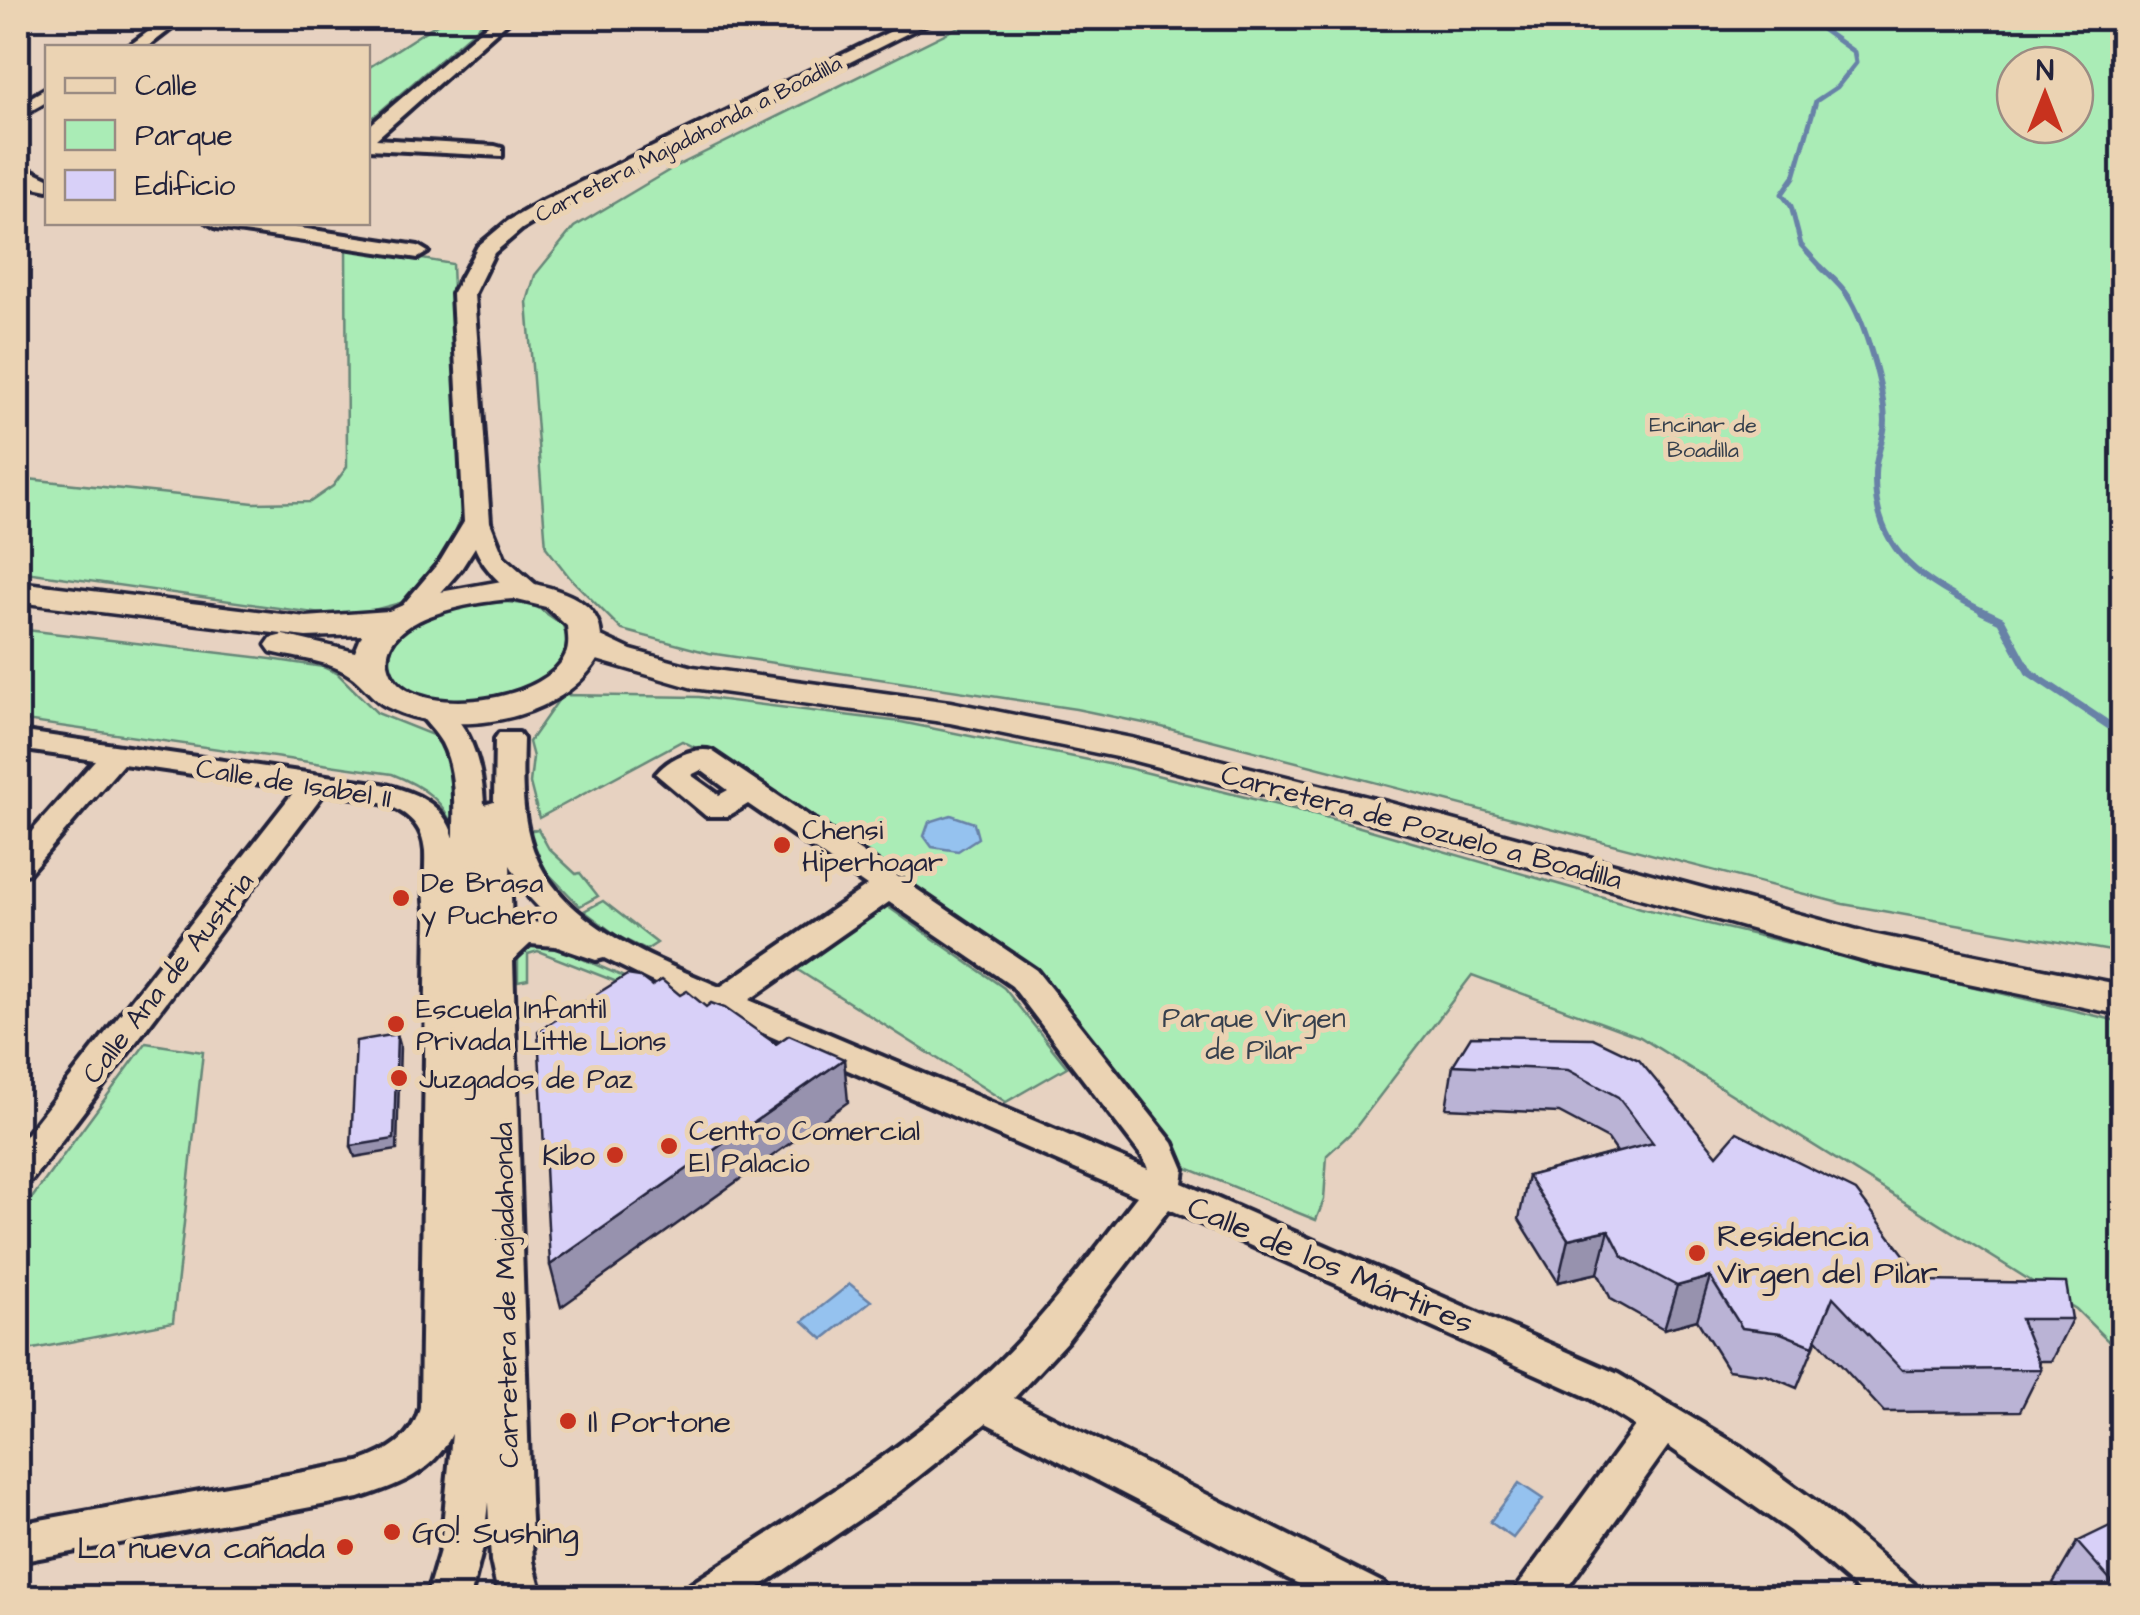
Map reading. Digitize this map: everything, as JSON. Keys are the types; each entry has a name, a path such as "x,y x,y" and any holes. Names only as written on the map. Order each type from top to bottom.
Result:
{"main road":[{"path":"18,592 329,628 403,616 458,594 495,589 530,591 558,600 578,614 588,642 576,667 540,694"},
{"path":"18,611 308,649 346,658 372,674 392,698 431,711"},
{"path":"372,674 374,646 403,616"},
{"name":"Carretera de Pozuelo a Boadilla","path":"588,642 632,663 717,680 904,705 1130,748 1298,790 1872,948 2122,1000"},
{"name":"Carretera de Pozuelo a Boadilla","path":"431,711 471,713 540,694 650,677 717,680"}],"street":[{"path":"116,45 156,18"},
{"path":"138,45 178,18"},
{"name":"Carretera Majadahonda a Boadilla","path":"530,591 493,561 477,522 463,294 485,250 515,225 549,205 930,18"},
{"path":"370,134 498,20"},
{"path":"18,113 45,94"},
{"path":"18,128 45,109"},
{"path":"370,144 495,152"},
{"path":"18,170 31,182 45,184"},
{"path":"18,191 45,196"},
{"path":"262,226 422,247 316,225"},
{"path":"403,616 452,564 477,522"},
{"path":"18,582 187,613"},
{"name":"Carretera de Majadahonda","path":"521,1598 512,1561 509,1500 493,807 508,739 540,694"},
{"name":"Carretera de Majadahonda","path":"431,711 462,747 467,772 472,1462 462,1547 448,1598"},
{"name":"Calle de los Mártires","path":"508,739 506,795 520,862 532,881 568,917 646,968"},
{"name":"Calle de Isabel II","path":"18,740 316,783 405,800 436,828 441,845 438,1420 414,1456 390,1470 359,1480 18,1543"},
{"path":"18,866 116,754"},
{"name":"Calle Ana de Austria","path":"18,1171 316,783"},
{"path":"706,1598 912,1460 983,1402 1081,1296 1162,1191 1166,1169 1160,1153 1024,978 748,791"},
{"path":"722,1002 890,886"},
{"name":"Calle de los Mártires","path":"499,955 513,937 540,932 646,968 1542,1356 1664,1420 1805,1518 1899,1598"},
{"path":"438,1312 473,1360"},
{"path":"983,1402 1370,1598"},
{"path":"1534,1598 1664,1420"}],"green space":[{"path":"446,18 484,18 370,120 370,67"},
{"name":"Encinar de Boadilla","path":"977,18 2122,18 2122,953 1843,904 1158,726 1076,709 709,653 622,630 570,578 546,547 527,302 535,275 574,227 673,168"},
{"path":"346,246 452,264 462,514 443,564 418,593 404,602 366,612 328,615 18,571 18,478 254,503 310,502 333,486 347,467"},
{"path":"487,600 534,605 563,625 568,643 545,676 527,688 484,701 440,700 421,695 401,683 390,663 392,648 400,635 426,617"},
{"path":"18,629 271,659 337,673 377,713 440,738 453,758 456,832 453,833 439,803 413,783 392,774 18,720"},
{"name":"Parque Virgen de Pilar","path":"562,695 699,697 901,722 1128,768 1318,815 1641,908 2122,1022 2122,1355 2076,1309 1640,1037 1472,975 1353,1131 1327,1155 1324,1200 1316,1220 1172,1162 1033,976 708,754 682,741 539,818 530,783 533,757 529,742"},
{"path":"538,829 549,849 576,874 580,873 598,896 580,906 541,866 527,831"},
{"path":"603,901 657,943 646,950 616,935 584,911"},
{"path":"881,902 1004,988 1067,1067 1006,1102 793,967"},
{"path":"536,944 551,945 624,977 617,982 538,951 528,954 528,979 518,981 518,955"},
{"path":"146,1043 203,1052 173,1322 18,1352 18,1217"}],"water":[{"path":"951,815 974,823 978,838 958,851 932,847 924,836 929,822"},
{"path":"850,1284 871,1301 823,1339 803,1321"},
{"path":"1519,1483 1543,1499 1513,1538 1490,1522"}],"building":[{"name":"Centro Comercial El Palacio","path":"627,975 640,977 652,986 662,980 680,995 687,991 706,1007 711,1003 725,1008 776,1044 789,1035 844,1059 550,1265 538,1031"},
{"path":"397,1034 394,1139 351,1146 356,1041"},
{"path":"1471,1036 1593,1038 1639,1060 1717,1155 1737,1132 1856,1191 1924,1281 2066,1283 2072,1319 2021,1319 2041,1369 1902,1370 1833,1297 1813,1346 1781,1333 1742,1328 1710,1277 1677,1286 1623,1257 1609,1230 1568,1239 1528,1176 1653,1143 1618,1097 1568,1070 1453,1065"},
{"path":"2116,1523 2122,1531 2122,1593 2077,1542"}],"waterway":[{"path":"1812,18 1812,22 1854,52 1856,63 1837,87 1816,101 1794,177 1782,194 1791,206 1801,245 1824,270"},
{"path":"1821,267 1824,270"},
{"path":"1824,270 1854,307 1877,374 1885,421 1875,474 1883,525 1907,562 1943,589 1987,613"},
{"path":"1982,611 2001,620 2029,672 2122,734"}],"place":[{"name":"Chensi Hiperhogar","path":"782,845"},
{"name":"De Brasa y Puchero","path":"401,898"},
{"name":"Escuela Infantil Privada Little Lions","path":"396,1024"},
{"name":"Juzgados de Paz","path":"399,1078"},
{"name":"Centro Comercial El Palacio","path":"669,1146"},
{"name":"Kibo","path":"615,1155"},
{"name":"Residencia Virgen del Pilar","path":"1697,1253"},
{"name":"Il Portone","path":"568,1421"},
{"name":"GO! Sushing","path":"392,1532"},
{"name":"La nueva cañada","path":"345,1547"}]}
